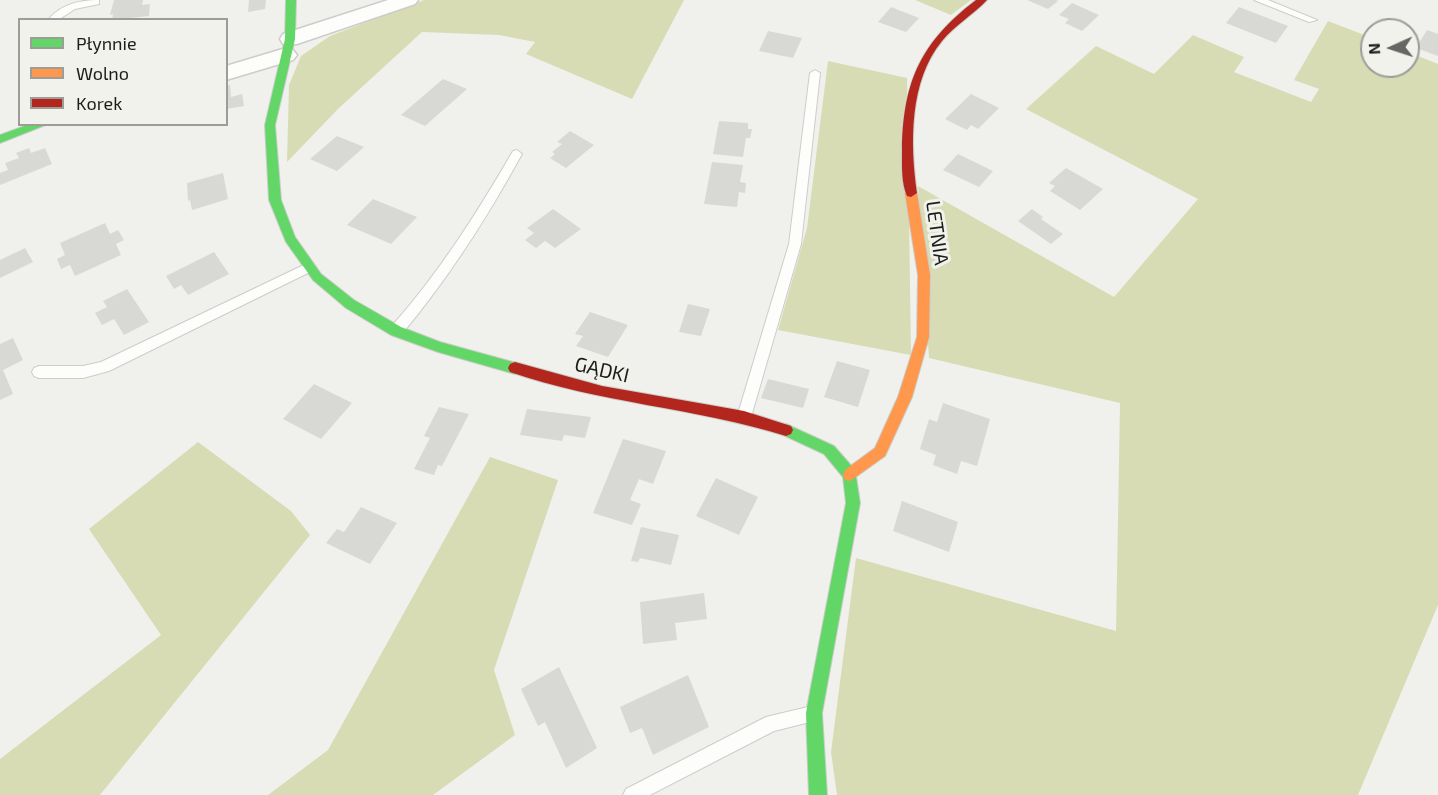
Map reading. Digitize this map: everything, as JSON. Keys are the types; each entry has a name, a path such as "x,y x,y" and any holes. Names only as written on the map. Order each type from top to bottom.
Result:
{"street":[{"name":"GĄDKI","path":"291,0 288,47 270,125 275,200 290,239 317,277 350,304 396,331 438,347 602,392 744,417 798,433 829,450 850,475"},
{"path":"228,72 408,0"},
{"name":"LETNIA","path":"850,475 880,452 905,397 923,337 924,275 908,174 909,130 916,82 928,54 960,16 982,0"},
{"path":"0,139 39,126"},
{"path":"818,795 814,713 853,503 850,475"}],"lane":[{"path":"1260,0 1312,20"},
{"path":"53,18 57,13 75,5 96,3"},
{"path":"744,417 795,244 814,73"},
{"path":"396,331 428,295 488,208 517,154"},
{"path":"39,372 83,372 104,367 310,267"},
{"path":"632,795 772,723 814,713"}],"green space":[{"path":"424,0 684,0 632,99 526,54 535,42 499,35 422,32 338,109 287,162 289,85 301,56 330,36"},
{"path":"915,0 971,0 951,15"},
{"path":"1328,21 1360,33 1360,78 1420,78 1420,57 1438,64 1438,605 1358,795 837,795 831,752 856,558 1116,631 1120,403 929,358 918,186 1114,297 1198,199 1026,109 1096,46 1154,74 1193,35 1244,57 1234,72 1311,102 1319,89 1294,80"},
{"path":"828,61 907,78 911,355 778,330 807,228"},
{"path":"198,442 291,511 310,535 100,795 0,795 0,759 161,635 89,529"},
{"path":"490,457 558,480 494,670 515,735 433,795 268,795 328,750"}],"building":[{"path":"114,0 143,0 142,5 150,4 149,16 112,18 113,14 110,15"},
{"path":"249,0 266,0 265,9 248,12"},
{"path":"1027,0 1056,0 1058,1 1048,9"},
{"path":"1072,3 1099,15 1082,31 1065,23 1069,19 1059,15"},
{"path":"891,7 919,18 906,32 878,22"},
{"path":"1239,7 1288,26 1276,43 1226,23"},
{"path":"1427,30 1438,34 1438,56 1420,49 1420,41"},
{"path":"768,31 802,38 793,58 759,51"},
{"path":"443,79 467,89 425,126 401,115"},
{"path":"230,85 231,97 242,94 244,106 228,109 228,86"},
{"path":"971,94 999,108 978,129 971,125 967,130 945,119"},
{"path":"719,121 748,123 748,129 752,129 750,138 746,138 743,157 713,154"},
{"path":"570,131 594,145 566,168 550,158 555,154 552,152 562,144 557,142"},
{"path":"337,136 364,147 337,171 310,159"},
{"path":"29,148 31,153 45,148 52,164 0,185 0,173 8,170 5,163 19,158 16,153"},
{"path":"958,154 993,171 979,187 943,170"},
{"path":"712,162 743,165 740,182 746,183 745,193 739,192 737,207 704,204"},
{"path":"1066,168 1103,189 1080,210 1050,191 1055,186 1049,183"},
{"path":"223,173 228,199 192,210 190,200 188,201 187,183"},
{"path":"373,199 417,217 391,244 347,225"},
{"path":"553,209 581,229 555,248 545,241 536,248 525,240 534,233 527,228"},
{"path":"1032,209 1043,217 1041,219 1063,234 1051,244 1018,221"},
{"path":"105,223 110,234 118,230 124,240 116,244 121,255 75,276 70,265 61,269 57,259 65,255 60,243"},
{"path":"25,248 33,262 0,278 0,260"},
{"path":"214,252 229,274 188,295 181,285 174,289 166,276"},
{"path":"127,289 149,322 124,335 114,319 102,325 95,313 107,307 103,301"},
{"path":"688,304 710,309 701,336 679,332"},
{"path":"590,312 628,325 608,357 576,346 583,336 575,334"},
{"path":"13,338 23,360 3,370 13,394 0,400 0,344"},
{"path":"837,361 870,370 858,407 824,397"},
{"path":"768,379 809,389 803,408 761,398"},
{"path":"314,384 352,403 321,439 283,419"},
{"path":"943,403 990,419 977,466 961,461 957,474 933,465 936,455 920,449 929,419 937,422"},
{"path":"439,407 469,414 442,466 438,465 434,475 414,469 430,438 424,436"},
{"path":"527,409 591,417 585,438 564,435 562,441 520,435"},
{"path":"623,439 666,451 653,484 639,479 630,500 641,504 632,525 593,513"},
{"path":"716,478 758,497 739,535 696,516"},
{"path":"902,501 958,522 949,552 893,531"},
{"path":"361,507 397,523 370,564 326,543 337,529 344,532"},
{"path":"641,527 679,535 671,565 640,558 638,562 631,561"},
{"path":"704,593 707,619 675,623 677,640 643,644 640,602"},
{"path":"559,667 597,748 566,768 545,722 538,726 521,689"},
{"path":"688,675 709,727 653,755 642,728 630,733 620,707"}],"traffic: fast":[{"path":"291,0 290,39 270,125 275,200 290,239 317,277 350,304 396,331 438,347 515,368"},
{"path":"0,139 37,126"},
{"path":"786,430 829,450 850,475 853,503 814,713 818,795"}],"traffic: slow":[{"path":"850,475 880,452 905,397 923,337 924,275 911,193"}],"traffic: jam":[{"path":"911,193 908,159 909,123 920,72 927,56 944,33 982,0"},
{"path":"515,368 602,392 744,417 786,430"}]}
